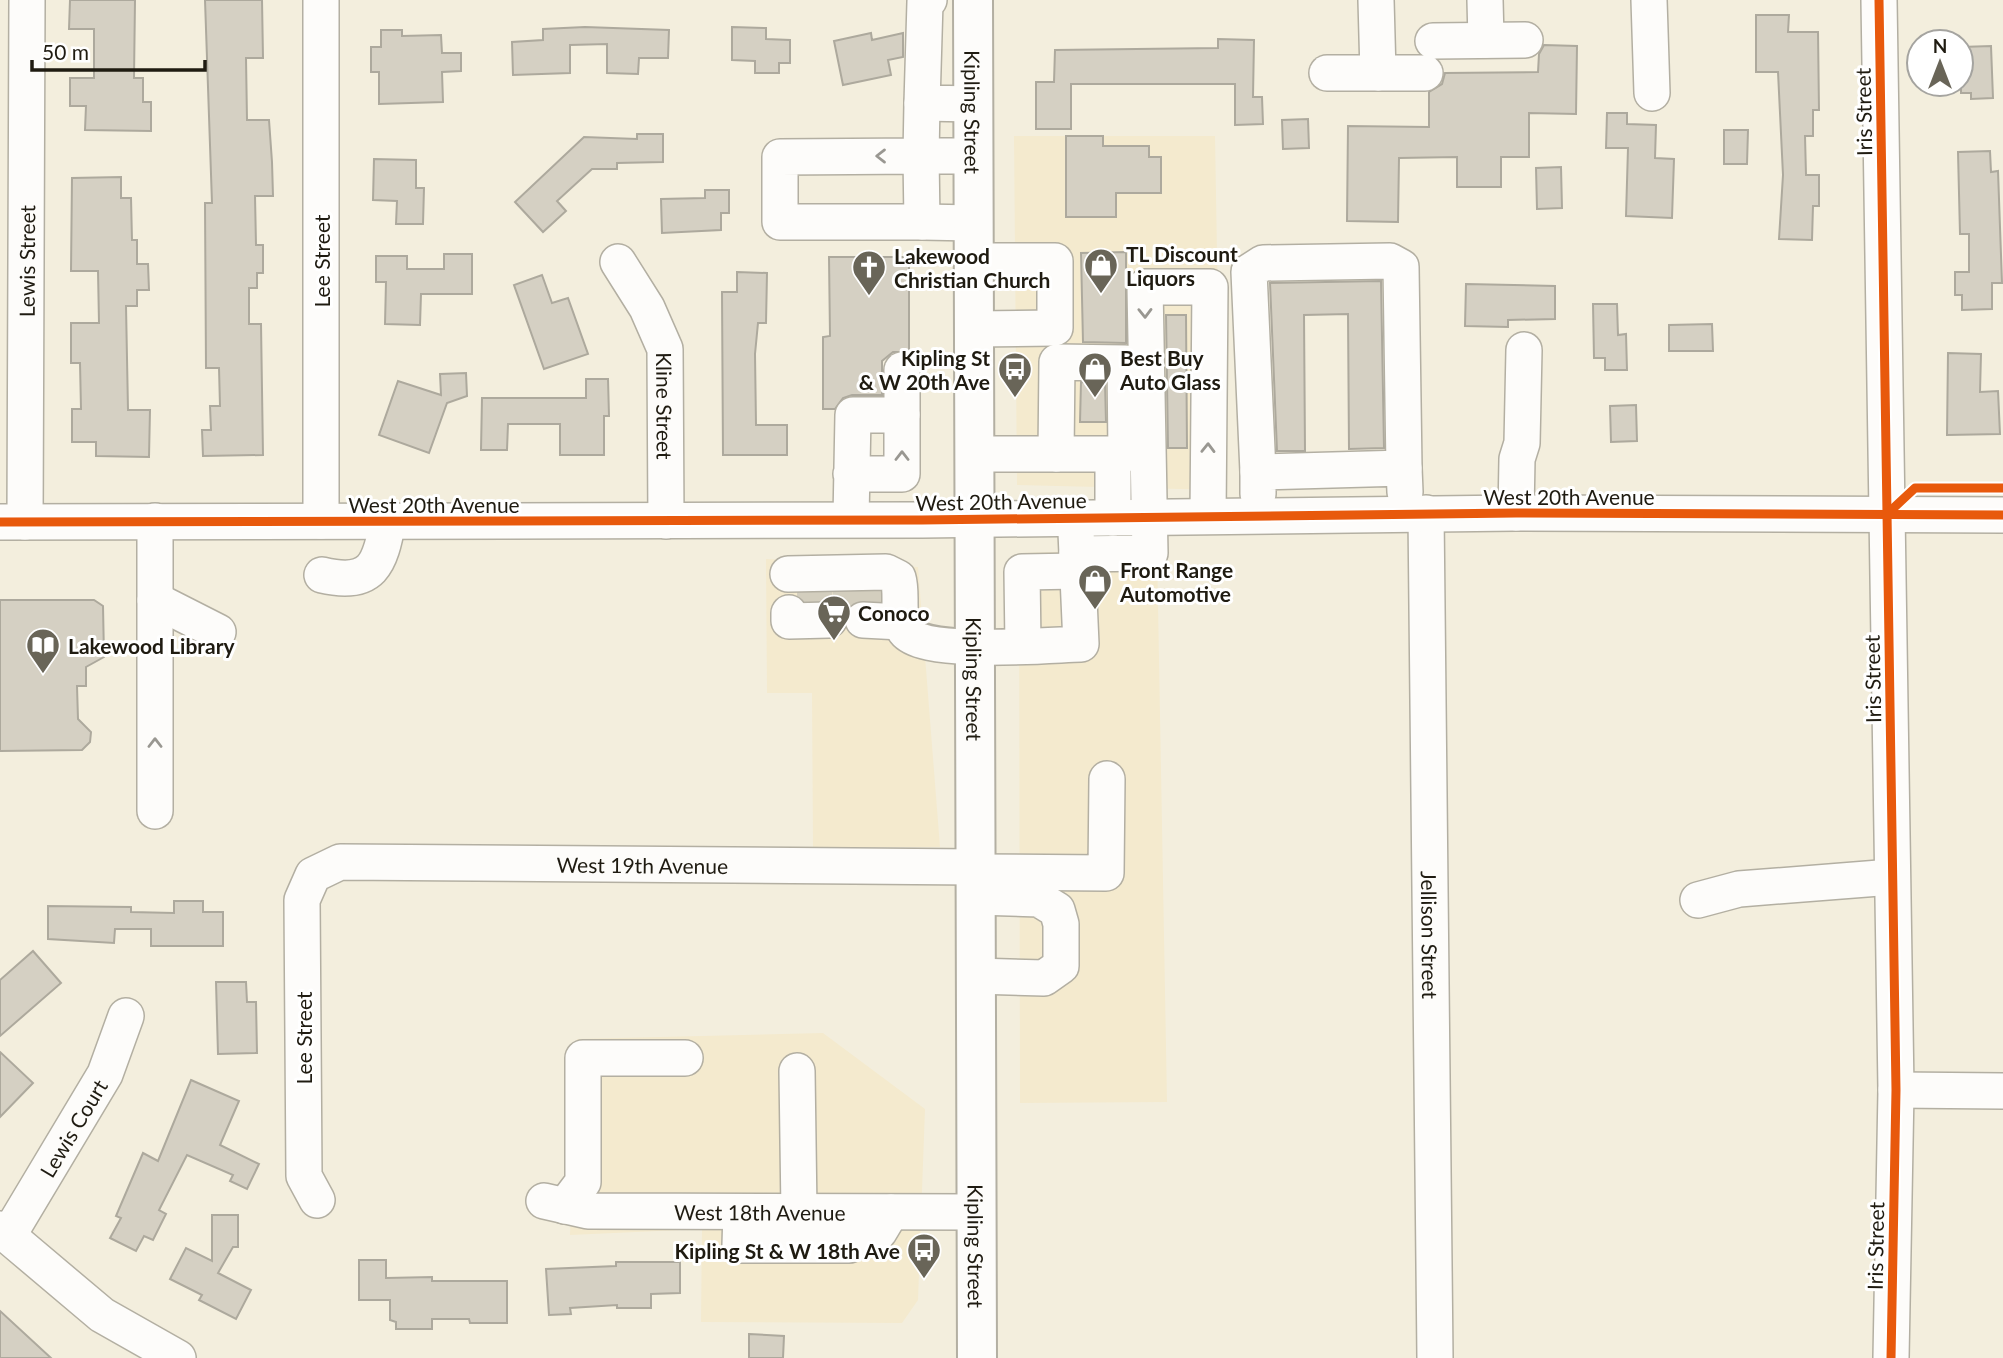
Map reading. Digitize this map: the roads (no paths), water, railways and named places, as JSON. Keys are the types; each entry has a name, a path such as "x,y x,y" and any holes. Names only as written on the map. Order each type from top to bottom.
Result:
{"main road":[{"name":"Kipling Street","path":"973,0 978,1358"}],"street":[{"name":"Lewis Street","path":"13,522 27,0"},
{"name":"Lee Street","path":"321,0 321,521"},
{"path":"922,222 925,2 929,0"},
{"path":"1377,0 1378,73"},
{"path":"1485,0 1486,40"},
{"path":"1648,0 1652,93"},
{"name":"Iris Street","path":"1880,0 1896,1090 1891,1358"},
{"path":"1328,73 1378,73 1486,40 1525,40"},
{"path":"922,103 974,104"},
{"path":"974,156 780,157 780,222 974,223"},
{"path":"974,261 1055,261 1055,328 975,329"},
{"name":"Jellison Street","path":"1258,472 1249,272 1263,263 1390,261 1401,267 1404,468 1416,513 1435,1358"},
{"name":"Kline Street","path":"618,262 647,308 665,349 666,521"},
{"path":"1023,646 1022,572 1150,553 1145,287 1210,287 1208,516"},
{"path":"1516,513 1517,459 1522,443 1524,350"},
{"path":"975,454 1056,454 1113,454 1126,454 1125,363 1057,362 1056,454"},
{"path":"851,474 902,474 902,370"},
{"path":"851,519 853,415 902,415"},
{"path":"1113,454 1113,517"},
{"path":"1258,516 1258,472 1404,468"},
{"name":"West 20th Avenue","path":"13,522 666,521 1416,513 2003,515"},
{"path":"787,520 806,597 873,597 906,633 931,645 1023,646 1081,645 1076,518"},
{"path":"155,521 155,811"},
{"path":"322,575 342,580 365,573 381,559 388,521"},
{"path":"155,600 218,632"},
{"path":"976,879 1106,873 1107,779"},
{"name":"West 19th Avenue","path":"313,875 340,862 976,879"},
{"name":"Lee Street","path":"313,875 302,900 304,1176 317,1200"},
{"path":"1698,900 1739,889 1892,877"},
{"path":"976,879 1039,899 1057,909 1061,924 1061,966 1044,978 976,976"},
{"name":"Lewis Court","path":"4,1232 105,1074 126,1016"},
{"name":"West 18th Avenue","path":"685,1058 583,1058 583,1182 555,1203 588,1211 977,1212"},
{"path":"797,1071 799,1212"},
{"path":"1896,1090 2003,1091"},
{"path":"741,1212 740,1245 849,1245 879,1232 891,1212"},
{"path":"4,1232 102,1315 178,1358"}],"tunnel":[{"path":"880,578 881,612"},
{"path":"814,613 815,579"},
{"path":"850,579 850,620"}],"place":[{"name":"TL Discount Liquors","path":"1101,295"},
{"name":"Lakewood Christian Church","path":"869,297"},
{"name":"Kipling St & W 20th Ave","path":"1015,399"},
{"name":"Best Buy Auto Glass","path":"1095,399"},
{"name":"Front Range Automotive","path":"1095,611"},
{"name":"Conoco","path":"834,642"},
{"name":"Lakewood Library","path":"43,675"},
{"name":"Kipling St & W 18th Ave","path":"924,1280"}]}
